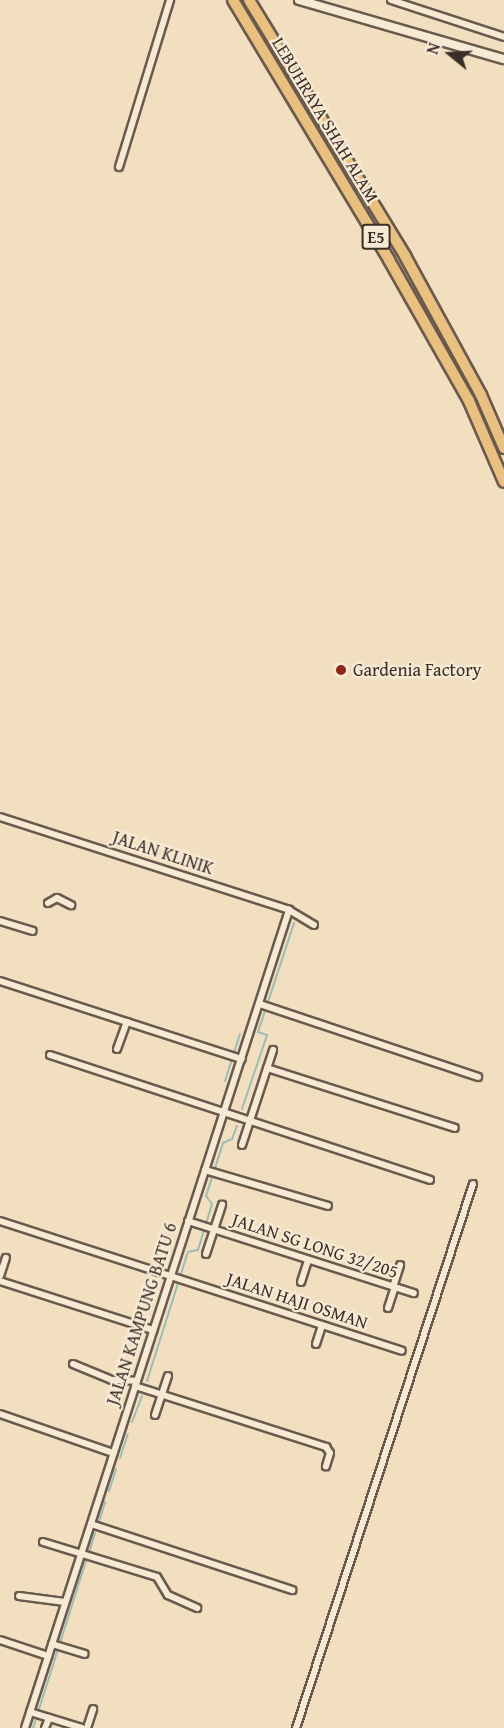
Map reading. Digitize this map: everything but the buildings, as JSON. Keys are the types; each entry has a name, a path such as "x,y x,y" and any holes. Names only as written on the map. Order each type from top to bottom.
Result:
{"highway":[{"name":"LEBUHRAYA SHAH ALAM","path":"233,0 390,260 469,401 504,482"},
{"name":"LEBUHRAYA SHAH ALAM","path":"249,0 405,256 481,395 504,448"}],"street":[{"path":"119,167 170,0"},
{"path":"299,0 504,59"},
{"path":"395,1 504,37"},
{"name":"JALAN KLINIK","path":"0,817 289,910 314,925"},
{"path":"48,903 57,898 71,905"},
{"name":"JALAN KAMPUNG BATU 6","path":"25,1728 35,1713 48,1656 57,1646 66,1602 172,1276 223,1112 236,1057 260,1004 289,910"},
{"path":"0,921 33,931"},
{"path":"0,981 236,1057"},
{"path":"260,1004 478,1077"},
{"path":"117,1049 127,1022"},
{"path":"242,1146 273,1050"},
{"path":"50,1055 430,1180"},
{"path":"267,1068 455,1128"},
{"path":"205,1170 328,1206"},
{"path":"296,1728 473,1184"},
{"path":"206,1254 211,1229 222,1205"},
{"name":"JALAN HAJI OSMAN","path":"0,1221 402,1351"},
{"name":"JALAN SG LONG 32/205","path":"188,1221 414,1293"},
{"path":"0,1275 6,1258"},
{"path":"301,1282 308,1260"},
{"path":"388,1308 400,1265"},
{"path":"0,1281 153,1330"},
{"path":"316,1344 322,1325"},
{"path":"73,1364 112,1380 136,1384 162,1395 326,1447 330,1453 326,1466"},
{"path":"155,1415 168,1376"},
{"path":"0,1414 113,1453"},
{"path":"91,1524 292,1590"},
{"path":"43,1542 157,1576 168,1595 197,1608"},
{"path":"19,1596 66,1602"},
{"path":"0,1640 48,1656"},
{"path":"57,1646 84,1654"},
{"path":"87,1728 93,1709"},
{"path":"35,1713 82,1728"},
{"path":"45,1728 49,1718"}],"waterway":[{"path":"242,1109 267,1035 258,1032 294,923"},
{"path":"225,1081 240,1034"},
{"path":"147,1381 188,1252 198,1250 212,1204 206,1196 223,1143 232,1139 237,1126"},
{"path":"132,1422 142,1396"},
{"path":"120,1458 128,1434"},
{"path":"109,1491 116,1469"},
{"path":"99,1522 105,1502"},
{"path":"90,1550 95,1533"},
{"path":"33,1728 86,1561"}],"place":[{"name":"Gardenia Factory","path":"341,670"}]}
